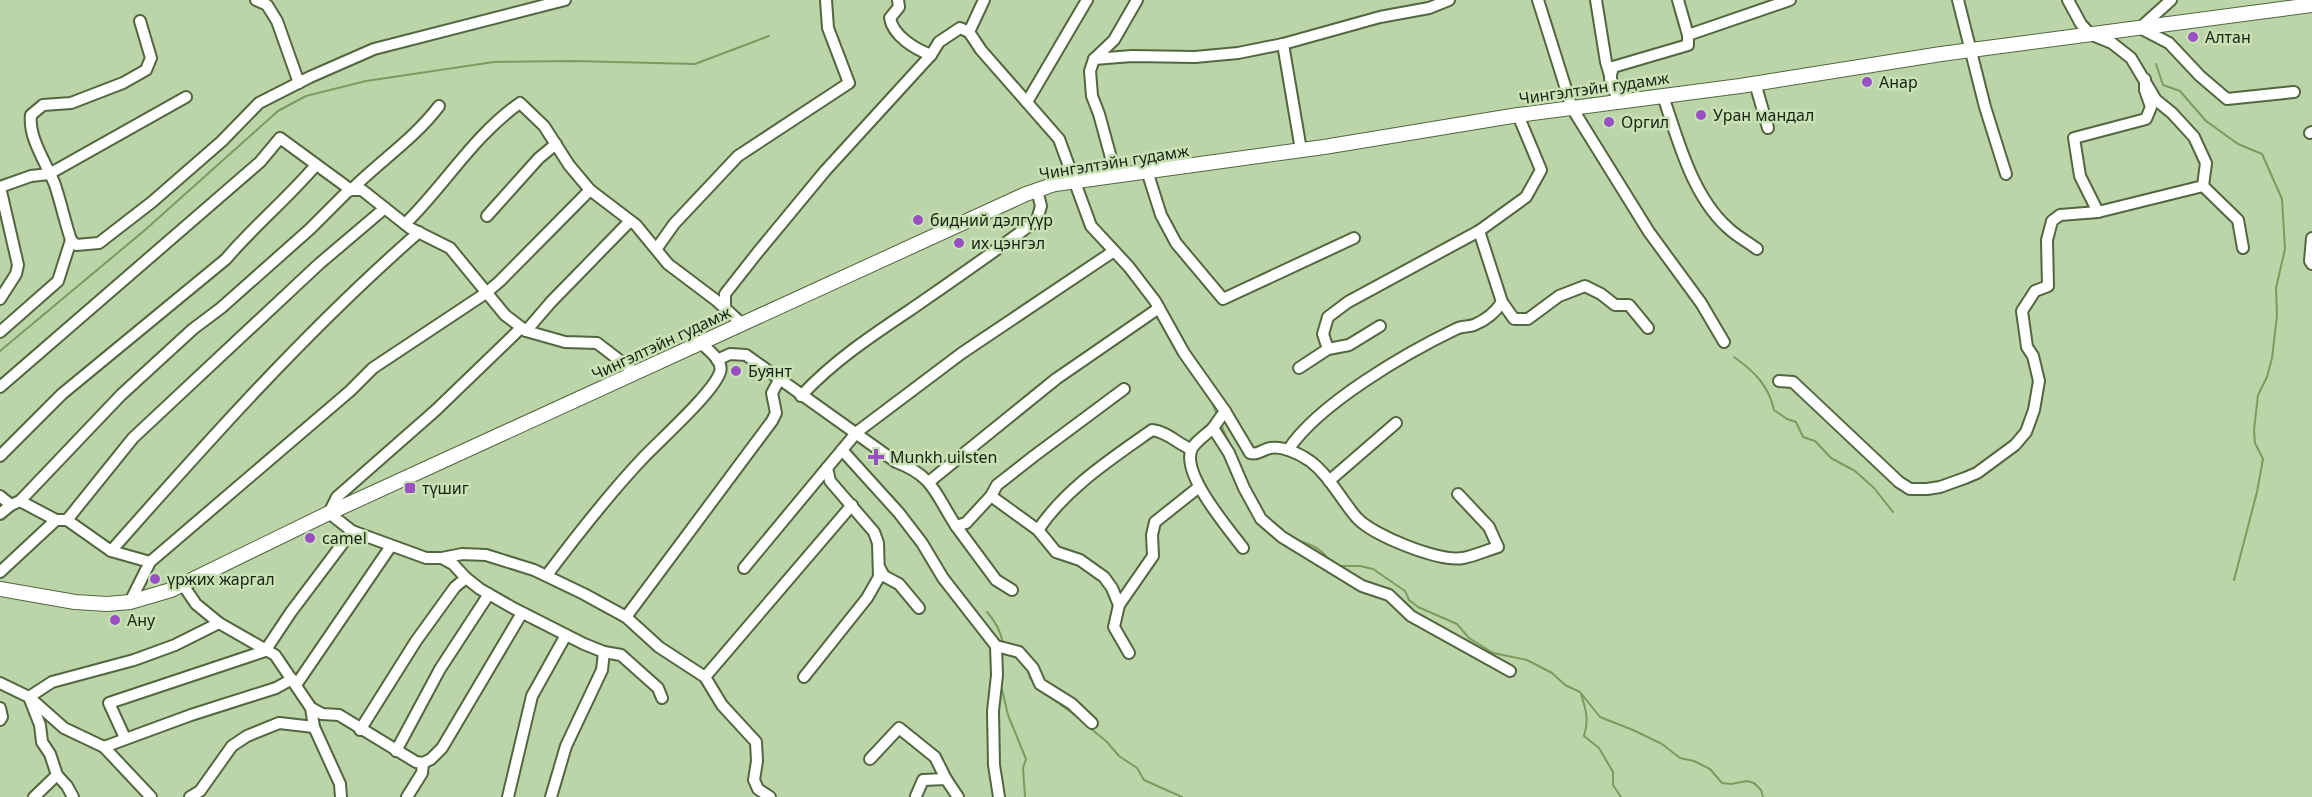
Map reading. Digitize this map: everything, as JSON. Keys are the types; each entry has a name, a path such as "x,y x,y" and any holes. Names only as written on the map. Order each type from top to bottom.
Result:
{"main road":[{"name":"Чингэлтэйн гудамж","path":"0,589 75,602 130,602 158,595 329,513 1036,190 1076,181 1301,150 1518,115 2090,34 2311,7"}],"street":[{"path":"256,0 267,5 277,21 299,83"},
{"path":"140,21 151,58 146,70 123,83 71,103 43,105 31,115 30,122 70,240 76,245 86,246 99,243 152,202 222,141 259,103 374,49 565,0"},
{"path":"657,248 674,224 738,156 849,83 828,28 826,0"},
{"path":"898,0 899,7 890,18 891,26 919,50 931,55"},
{"path":"969,32 984,0"},
{"path":"1027,102 1087,0"},
{"path":"1116,176 1091,89 1090,70 1094,59 1114,40 1137,0"},
{"path":"1094,59 1132,56 1195,57 1238,53 1283,44 1380,17 1429,8 1449,0"},
{"path":"1538,0 1572,108 1649,232 1701,303 1724,342"},
{"path":"1596,0 1610,79 1618,102"},
{"path":"1610,79 1613,67 1688,45 1688,35 1678,0"},
{"path":"1688,35 1775,2 1790,0"},
{"path":"1958,0 1985,107 2006,174"},
{"path":"2068,0 2080,24 2090,34 2112,43 2131,58 2156,100 2172,113 2194,137 2206,162 2203,186"},
{"path":"2171,0 2140,28 2169,43 2200,76 2227,99 2294,92"},
{"path":"725,308 724,294 825,171 931,55 939,42 960,28 969,32 981,50 1059,139 1092,226 1114,250 1159,308 1184,354 1225,411 1250,453 1257,454 1276,447 1310,461 1329,481 1359,520 1373,530 1421,553 1461,559 1498,547 1489,527 1458,494"},
{"path":"1283,44 1301,150"},
{"path":"2098,212 2080,176 2074,138 2146,119 2151,107 2145,90 2145,79"},
{"path":"1755,83 1768,128"},
{"path":"1663,96 1682,151 1705,201 1727,227 1757,249"},
{"path":"0,299 16,274 18,259 0,187 49,174 186,97"},
{"path":"405,224 472,147 503,115 520,103 544,126 569,165 590,190 630,221 657,248 668,264 742,324"},
{"path":"0,514 16,503 121,395 193,328 220,308 310,229 375,166 427,123 440,106"},
{"path":"1328,348 1323,334 1328,317 1367,291 1479,231 1526,197 1541,170 1518,115"},
{"path":"0,387 260,162 280,138 351,190 362,190 405,224 450,248 505,315 524,329 565,342 597,343 636,373"},
{"path":"487,216 539,158 556,144"},
{"path":"0,456 62,394 226,259 243,238 292,193 316,165"},
{"path":"1147,171 1161,215 1176,243 1223,299 1354,237"},
{"path":"1779,381 1793,382 1899,482 1910,489 1940,487 1977,473 2015,445 2026,432 2034,410 2039,381 2033,356 2027,347 2022,311 2035,291 2048,286 2047,240 2052,221 2060,215 2098,212 2203,186"},
{"path":"2203,186 2238,220 2243,248"},
{"path":"130,602 150,562 350,391 373,368 486,293 590,190"},
{"path":"801,396 817,379 871,337 1037,220 1041,206 1036,190"},
{"path":"0,572 61,520 133,438 319,264 385,208"},
{"path":"630,221 524,329 337,497 329,513 352,531 426,558 462,554 486,555 547,575 626,617 659,647 705,677 722,705 756,742 757,761 754,780 758,789 770,797"},
{"path":"1479,231 1502,302 1514,319 1528,319 1559,296 1584,286 1601,294 1615,305 1629,305 1648,328"},
{"path":"111,551 207,444 310,336 388,259 419,232"},
{"path":"2312,238 2310,261 2312,264"},
{"path":"0,332 54,286 61,274 70,240"},
{"path":"744,568 857,432 962,353 1114,250"},
{"path":"1288,450 1298,435 1332,406 1397,360 1458,327 1473,325 1495,314 1502,302"},
{"path":"930,481 1056,379 1159,308"},
{"path":"1299,369 1328,348 1349,345 1380,326"},
{"path":"547,575 642,459 700,400 719,375 721,370 717,360 701,343"},
{"path":"717,360 730,354 746,355 896,462 914,468 930,481 956,526 996,580 1012,590"},
{"path":"626,617 772,421 776,413 772,393 779,380"},
{"path":"956,526 966,523 991,496 997,485 1124,389"},
{"path":"1225,411 1213,428 1191,449 1190,461 1199,487 1243,548"},
{"path":"1329,481 1396,423"},
{"path":"1213,428 1229,453 1261,519 1282,537 1362,586 1389,595 1411,616 1510,671"},
{"path":"1038,530 1050,511 1089,476 1152,430 1166,432 1179,444 1191,449"},
{"path":"842,450 899,513 922,543 942,578 996,646 997,675 993,711 994,754 999,797"},
{"path":"804,677 867,598 879,577 878,543 874,532 830,482 827,468"},
{"path":"1129,653 1114,627 1119,605 1153,556 1152,535 1155,522 1199,487"},
{"path":"0,496 61,520 111,551 150,562"},
{"path":"991,496 1038,530 1056,552 1080,560 1104,577 1112,588 1119,605"},
{"path":"705,677 852,505"},
{"path":"125,738 109,703 265,651 291,612 352,531"},
{"path":"104,747 294,682 392,546"},
{"path":"442,558 453,564 466,578 489,594 522,613 604,652 621,655 658,688 662,698"},
{"path":"879,567 884,576 899,584 919,609"},
{"path":"360,729 416,642 455,587 466,578"},
{"path":"183,585 196,604 219,623 275,655 310,708 314,727 340,784 341,797"},
{"path":"396,751 440,669 489,594"},
{"path":"310,708 321,714 339,715 396,751 416,762 423,763 431,759 442,748 522,613"},
{"path":"29,697 52,682 134,660 175,645 219,623"},
{"path":"508,797 532,696 566,635"},
{"path":"996,646 1019,652 1033,668 1040,684 1072,704 1092,723"},
{"path":"551,797 566,746 602,670 604,652"},
{"path":"0,683 29,697 64,729 104,747 151,797"},
{"path":"29,697 40,725 42,742 50,754 57,776 67,786 73,797"},
{"path":"0,708 2,717 0,720"},
{"path":"190,797 200,791 232,746 247,736 279,723 314,727"},
{"path":"870,759 899,728 935,757 958,797"},
{"path":"407,797 422,773 423,763"},
{"path":"34,797 57,776"},
{"path":"916,796 923,780 946,779"}],"waterway":[{"path":"0,351 145,230 278,111 306,96 366,81 494,62 695,64 769,36"},
{"path":"2156,64 2163,85 2180,91 2206,121 2238,144 2262,154 2282,199 2285,249 2276,288 2277,316 2272,358 2267,377 2258,395 2254,430 2255,443 2263,459 2257,492 2234,580"},
{"path":"1734,357 1760,380 1772,401 1774,410 1796,422 1803,437 1815,441 1831,458 1855,471 1874,488 1893,512"},
{"path":"1187,365 1202,388"},
{"path":"1211,400 1218,417"},
{"path":"1221,425 1231,447"},
{"path":"1295,540 1313,546 1328,559"},
{"path":"1339,566 1360,566 1373,569 1405,591 1409,600 1418,607 1457,624 1469,638 1493,653 1527,660 1552,673 1565,685 1580,692 1600,717 1662,744 1680,758 1694,761 1710,769 1722,783 1747,781 1754,783 1761,790 1763,797"},
{"path":"987,612 998,627 1003,644"},
{"path":"1027,668 1030,678 1034,681"},
{"path":"1001,685 1008,715 1026,759 1023,768 1025,797"},
{"path":"1581,694 1586,715 1584,736 1599,748 1613,772 1613,785 1621,797"},
{"path":"1049,696 1080,719"},
{"path":"1089,727 1119,756 1137,768 1144,780 1182,797"}],"place":[{"name":"Алтан","path":"2193,37"},
{"name":"Анар","path":"1867,82"},
{"name":"Уран мандал","path":"1701,115"},
{"name":"Оргил","path":"1609,122"},
{"name":"бидний дэлгүүр","path":"918,220"},
{"name":"их цэнгэл","path":"959,243"},
{"name":"Буянт","path":"736,371"},
{"name":"Munkh uilsten","path":"876,457"},
{"name":"түшиг","path":"410,488"},
{"name":"camel","path":"310,538"},
{"name":"үржих жаргал","path":"155,579"},
{"name":"Ану","path":"115,620"}]}
